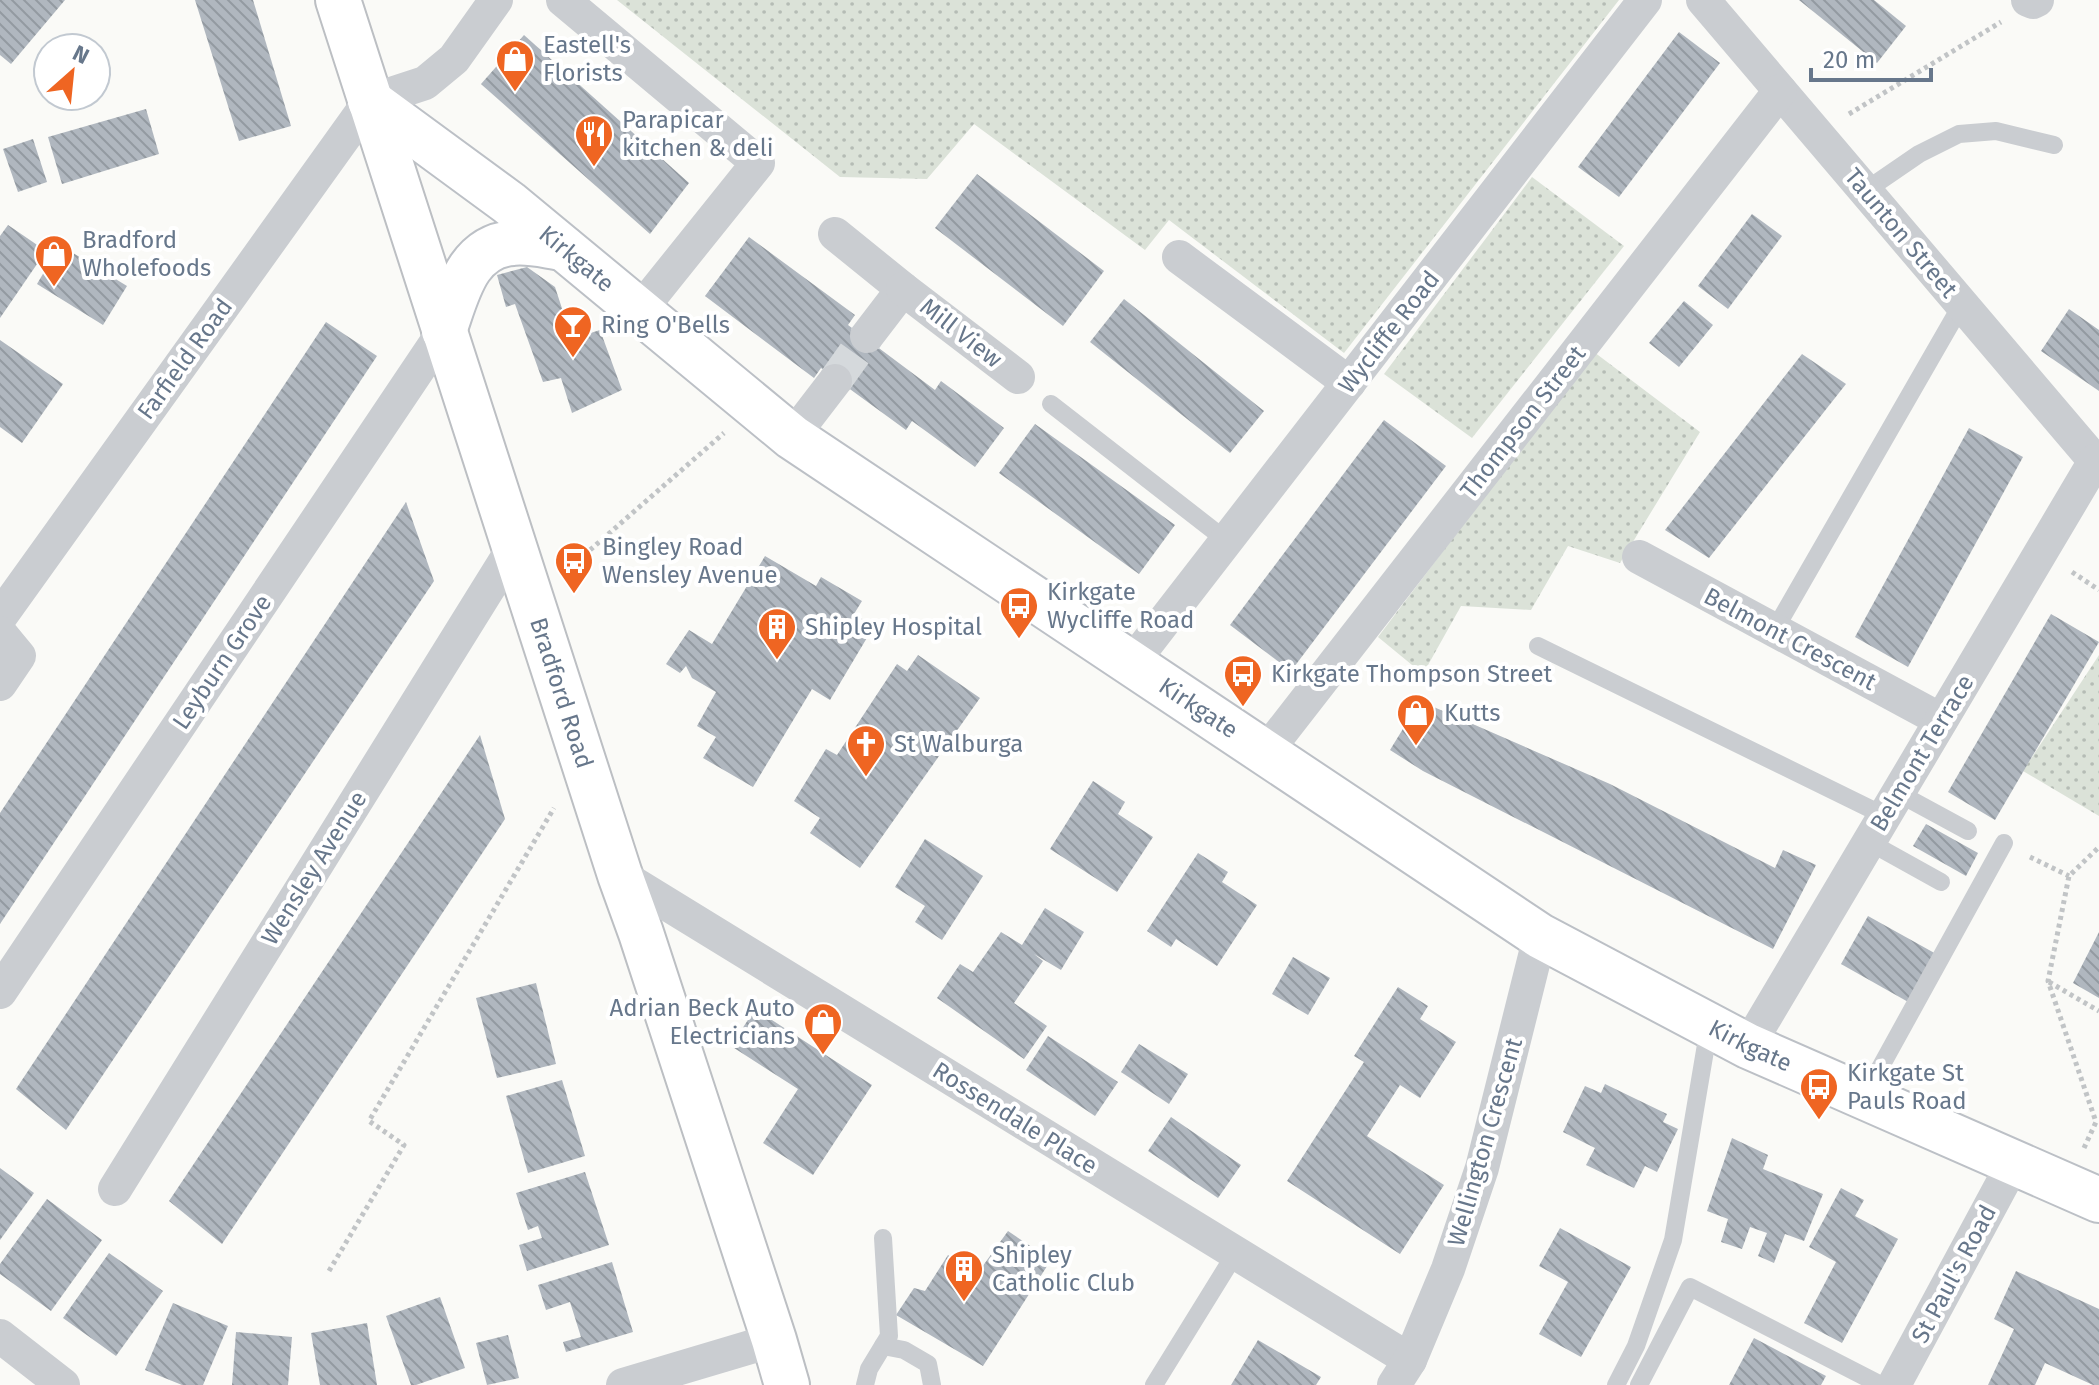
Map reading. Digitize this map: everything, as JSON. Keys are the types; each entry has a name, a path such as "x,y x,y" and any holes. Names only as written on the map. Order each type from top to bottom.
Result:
{"main road":[{"name":"Bradford Road","path":"338,0 787,1385"},
{"name":"Kirkgate","path":"370,101 509,203 792,437 1540,936 1748,1046 2083,1193"},
{"path":"444,331 465,274 484,252 512,243 563,248"}],"street":[{"path":"370,101 425,83 454,59 496,0"},
{"path":"563,0 758,163 640,310"},
{"name":"Wycliffe Road","path":"1131,664 1645,0"},
{"name":"Taunton Street","path":"1703,0 2097,462"},
{"name":"Thompson Street","path":"1265,753 1780,91"},
{"name":"Farfield Road","path":"0,617 370,101"},
{"name":"Mill View","path":"835,234 1018,377"},
{"path":"1179,257 1349,383"},
{"name":"Mill View","path":"867,336 903,289"},
{"name":"Leyburn Grove","path":"0,992 444,331"},
{"path":"792,437 835,381"},
{"name":"Belmont Terrace","path":"1748,1046 2097,462"},
{"name":"Wensley Avenue","path":"115,1189 514,547"},
{"name":"Belmont Crescent","path":"1639,557 1941,720"},
{"path":"0,633 19,656 0,684"},
{"name":"Rossendale Place","path":"620,875 1235,1254 1402,1372"},
{"name":"Wellington Crescent","path":"1402,1372 1448,1269 1482,1168 1540,936"},
{"name":"St Paul's Road","path":"1897,1383 2014,1162"},
{"path":"0,1336 63,1385"},
{"path":"623,1385 774,1340"}],"lane":[{"path":"1865,191 1919,154 1959,134 1996,131 2054,145"},
{"path":"1774,631 1962,304"},
{"path":"1051,404 1227,541"},
{"path":"1538,646 1884,817 1968,831"},
{"path":"1884,817 1941,882"},
{"path":"1864,1097 2004,843"},
{"path":"1616,1385 1636,1346 1673,1240 1709,1024"},
{"path":"865,1385 869,1369 889,1336 883,1238"},
{"path":"1154,1385 1235,1254"},
{"path":"1639,1385 1690,1287 1897,1383"},
{"path":"883,1346 904,1350 928,1364 932,1385"}],"path":[{"path":"1817,134 2033,1"},
{"path":"532,601 756,406"},
{"path":"329,1271 404,1145 369,1121 583,759"},
{"path":"2004,843 2069,876"},
{"path":"2083,1193 2098,1122 2048,981 2069,876 2099,847"},
{"path":"2048,981 2099,1011"}],"shaded area":[{"path":"617,0 1619,0 1344,353 1169,220 1145,250 974,124 927,179 840,177"},
{"path":"1532,177 1624,246 1472,438 1384,374"},
{"path":"1594,352 1700,432 1620,563 1568,546 1531,610 1461,606 1423,674 1378,637"},
{"path":"2099,655 2099,816 2023,771"}],"building":[{"path":"0,0 65,0 38,32 32,32 32,39 11,64 0,55"},
{"path":"195,0 253,0 291,126 239,141"},
{"path":"1799,0 1874,0 1906,26 1877,63"},
{"path":"1679,32 1720,63 1619,197 1578,167"},
{"path":"524,35 689,183 650,234 481,84"},
{"path":"146,109 159,154 62,184 48,137"},
{"path":"33,139 47,182 18,192 3,149"},
{"path":"977,174 1104,271 1063,326 935,228"},
{"path":"1752,214 1782,236 1728,309 1698,286"},
{"path":"8,225 46,251 0,318 0,236"},
{"path":"749,237 855,315 848,325 935,390 941,381 1004,428 975,467 912,421 906,430 821,368 814,378 705,296"},
{"path":"60,245 127,286 103,325 37,284"},
{"name":"Ring O'Bells","path":"527,267 555,287 572,339 600,330 622,390 572,413 561,378 543,382 515,304 506,307 497,275"},
{"path":"1124,299 1264,411 1230,453 1090,342"},
{"path":"1684,301 1713,325 1679,367 1649,343"},
{"path":"2069,309 2099,330 2099,391 2041,351"},
{"path":"326,322 377,356 0,924 0,813"},
{"path":"0,340 63,384 22,443 0,427"},
{"path":"1802,354 1846,384 1709,558 1665,530"},
{"path":"1384,420 1446,466 1291,671 1230,625"},
{"path":"1035,424 1175,525 1139,574 999,473"},
{"path":"1969,428 2023,457 1908,667 1855,637"},
{"path":"406,502 434,581 66,1130 16,1089"},
{"name":"Shipley Hospital","path":"765,556 816,586 821,577 862,601 854,614 874,626 830,700 812,689 753,787 703,758 716,737 697,726 716,692 692,678 686,666 680,673 666,664 689,630 712,644"},
{"path":"2051,614 2099,642 1995,820 1948,792"},
{"name":"St Walburga","path":"918,655 980,698 860,868 810,833 820,818 794,801 826,749 837,755 897,664 907,671"},
{"path":"1420,701 1610,784 1775,868 1783,850 1816,865 1773,949 1423,771 1390,750"},
{"path":"480,735 505,819 222,1244 169,1201"},
{"path":"1093,781 1125,802 1118,814 1153,837 1117,892 1050,849"},
{"path":"1926,824 1978,853 1966,876 1913,846"},
{"path":"925,839 983,876 942,940 915,922 925,906 895,887"},
{"path":"1198,853 1228,872 1222,882 1257,905 1217,966 1176,939 1171,947 1147,931"},
{"path":"1045,908 1084,932 1061,970 1034,954 1043,961 1014,1003 1047,1026 1024,1059 937,998 960,964 973,972 1001,932 1022,945"},
{"path":"1868,916 1938,955 1910,1003 1841,964"},
{"path":"2099,932 2099,998 2073,983"},
{"path":"1293,957 1330,978 1308,1015 1272,994"},
{"path":"536,983 556,1064 497,1078 476,998"},
{"path":"1398,987 1428,1006 1420,1019 1456,1042 1420,1098 1400,1085 1367,1136 1444,1185 1400,1254 1287,1181 1364,1062 1354,1056"},
{"path":"755,1009 872,1085 813,1175 763,1143 798,1089 731,1046"},
{"path":"1048,1036 1118,1082 1095,1116 1026,1070"},
{"path":"1139,1044 1188,1074 1169,1104 1121,1072"},
{"path":"562,1080 585,1156 528,1173 506,1096"},
{"path":"1605,1084 1667,1114 1663,1122 1678,1129 1657,1172 1645,1166 1634,1188 1586,1165 1595,1148 1563,1132 1585,1086 1601,1093"},
{"path":"1171,1117 1241,1165 1218,1198 1148,1151"},
{"path":"1732,1138 1768,1155 1763,1169 1823,1194 1804,1241 1785,1234 1774,1263 1758,1256 1767,1233 1750,1227 1742,1249 1721,1242 1728,1219 1707,1211"},
{"path":"0,1168 34,1193 0,1240"},
{"path":"585,1172 609,1245 527,1271 519,1245 542,1238 538,1226 528,1230 516,1193"},
{"path":"1841,1188 1864,1200 1855,1216 1898,1239 1842,1343 1804,1323 1836,1262 1809,1247"},
{"path":"47,1199 102,1240 51,1311 0,1274 0,1264"},
{"path":"1560,1228 1631,1267 1581,1357 1539,1334 1568,1282 1539,1266"},
{"name":"Shipley Catholic Club","path":"1008,1231 1051,1260 983,1366 896,1315 914,1288 925,1291 948,1255 977,1274"},
{"path":"109,1253 163,1291 116,1356 63,1318"},
{"path":"612,1262 633,1332 566,1352 563,1342 581,1337 570,1302 546,1310 538,1285"},
{"path":"2016,1271 2099,1309 2099,1385 2045,1363 2035,1385 1988,1385 2014,1329 1994,1319"},
{"path":"440,1297 465,1368 411,1385 386,1316"},
{"path":"173,1303 228,1326 203,1385 182,1385 145,1370"},
{"path":"367,1323 377,1385 320,1385 311,1333"},
{"path":"236,1332 292,1337 288,1385 232,1385"},
{"path":"508,1335 519,1378 487,1385 476,1343"},
{"path":"1754,1338 1826,1376 1821,1385 1729,1385"},
{"path":"1258,1340 1321,1377 1316,1385 1231,1385"}],"tunnel":[{"path":"835,381 867,336"}],"place":[{"name":"Eastell's Florists","path":"515,93"},
{"name":"Parapicar kitchen & deli","path":"594,168"},
{"name":"Bradford Wholefoods","path":"54,288"},
{"name":"Ring O'Bells","path":"573,359"},
{"name":"Bingley Road Wensley Avenue","path":"574,595"},
{"name":"Kirkgate Wycliffe Road","path":"1019,640"},
{"name":"Shipley Hospital","path":"777,661"},
{"name":"Kirkgate Thompson Street","path":"1243,708"},
{"name":"Kutts","path":"1416,747"},
{"name":"St Walburga","path":"866,778"},
{"name":"Adrian Beck Auto Electricians","path":"823,1056"},
{"name":"Kirkgate St Pauls Road","path":"1819,1121"},
{"name":"Shipley Catholic Club","path":"964,1303"}]}
